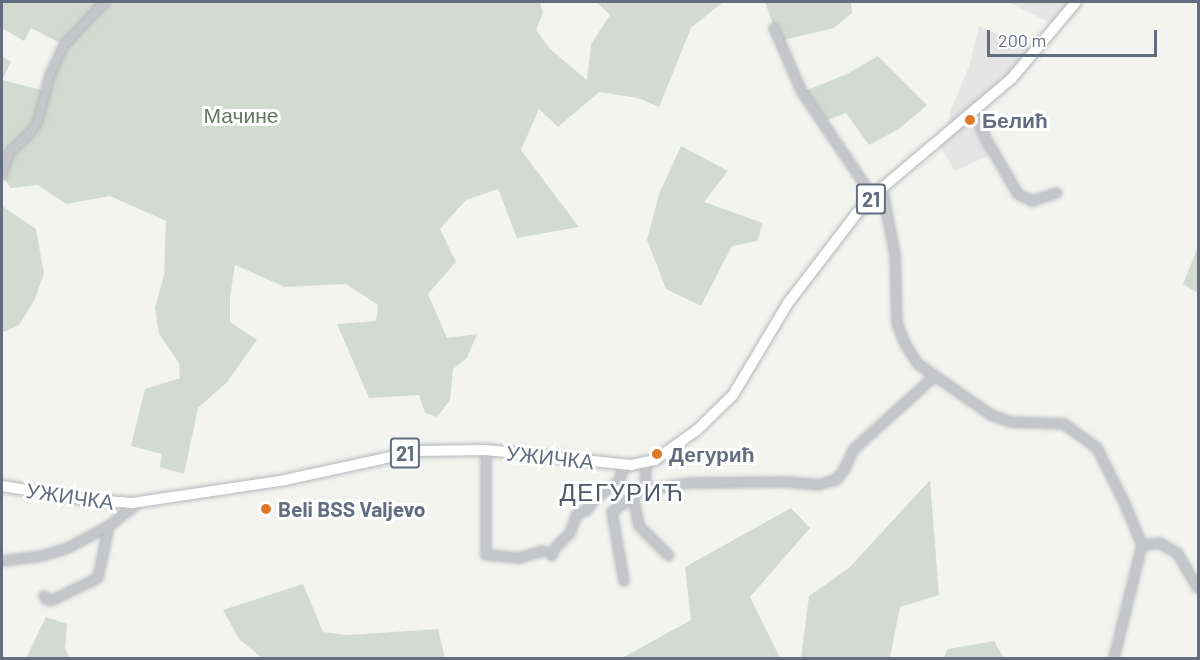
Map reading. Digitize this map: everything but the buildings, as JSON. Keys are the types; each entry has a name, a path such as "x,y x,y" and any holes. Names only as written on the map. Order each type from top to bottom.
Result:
{"main road":[{"name":"УЖИЧКА","path":"2,486 98,501 138,503 285,480 405,453 486,450 625,465 646,463 673,450 727,402 788,303 848,225 882,188 974,111 1028,62 1076,2"}],"street":[{"path":"2,175 10,152 30,133 38,121 50,75 64,45 105,2"},
{"path":"774,28 802,92 873,197"},
{"path":"974,111 986,138 1018,194 1032,201 1057,193"},
{"path":"882,188 895,254 897,322 905,344 918,364 991,415 1010,422 1064,424 1097,448 1125,504 1142,545 1114,658"},
{"path":"624,581 612,512 645,487 774,482 818,484 836,480 844,470 854,449 934,377"},
{"path":"486,450 486,555 519,558 543,551"},
{"path":"645,487 646,463"},
{"path":"552,556 554,549 570,533 577,514 587,510 596,497 618,483 625,465"},
{"path":"633,497 639,526 669,556"},
{"path":"2,561 42,556 68,548 109,526 138,503"},
{"path":"44,596 47,600 53,600 98,578 109,526"},
{"path":"1142,545 1160,543 1178,554 1198,588"}],"shaded area":[{"path":"1008,2 1076,2 1057,26"},
{"path":"979,26 1037,50 974,111 994,153 955,171 937,142 946,134 951,110 970,64"}],"green space":[{"name":"Мачине","path":"2,2 540,2 543,13 536,30 550,49 587,80 591,44 610,15 597,2 723,2 691,28 659,107 638,98 599,92 558,127 539,109 521,150 579,227 517,238 498,189 466,200 440,229 456,262 428,294 447,338 477,334 467,358 453,369 450,400 437,417 425,413 419,395 369,398 337,324 376,321 378,305 346,284 285,287 235,265 230,297 230,322 257,340 227,382 198,408 184,474 160,467 162,454 131,446 145,389 180,378 179,363 159,334 155,308 164,275 166,221 110,196 66,204 38,185 10,188 2,175 2,80 46,91 64,45 31,28 24,41 2,28"},
{"path":"765,2 851,2 852,13 834,28 779,41"},
{"path":"2,56 11,62 2,80"},
{"path":"878,56 927,105 899,129 869,145 846,113 822,122 802,92 847,74"},
{"path":"681,146 728,171 704,202 763,223 757,241 732,246 701,306 666,289 647,240 659,194"},
{"path":"2,206 36,229 44,274 34,301 19,325 4,332 2,330"},
{"path":"1198,247 1198,293 1183,284"},
{"path":"930,480 939,595 900,607 890,658 801,658 809,596 849,568"},
{"path":"791,508 810,528 750,597 780,658 622,658 691,620 685,567"},
{"path":"303,584 323,632 348,635 438,629 445,658 262,658 239,639 223,610"},
{"path":"46,617 67,624 65,649 70,658 26,658"},
{"path":"994,641 1004,658 943,658 948,649"}],"place":[{"name":"Белић","path":"970,120"},
{"name":"Дегурић","path":"657,454"},
{"name":"Beli BSS Valjevo","path":"266,509"}],"district":[{"name":"ДЕГУРИЋ","path":"622,492"}]}
